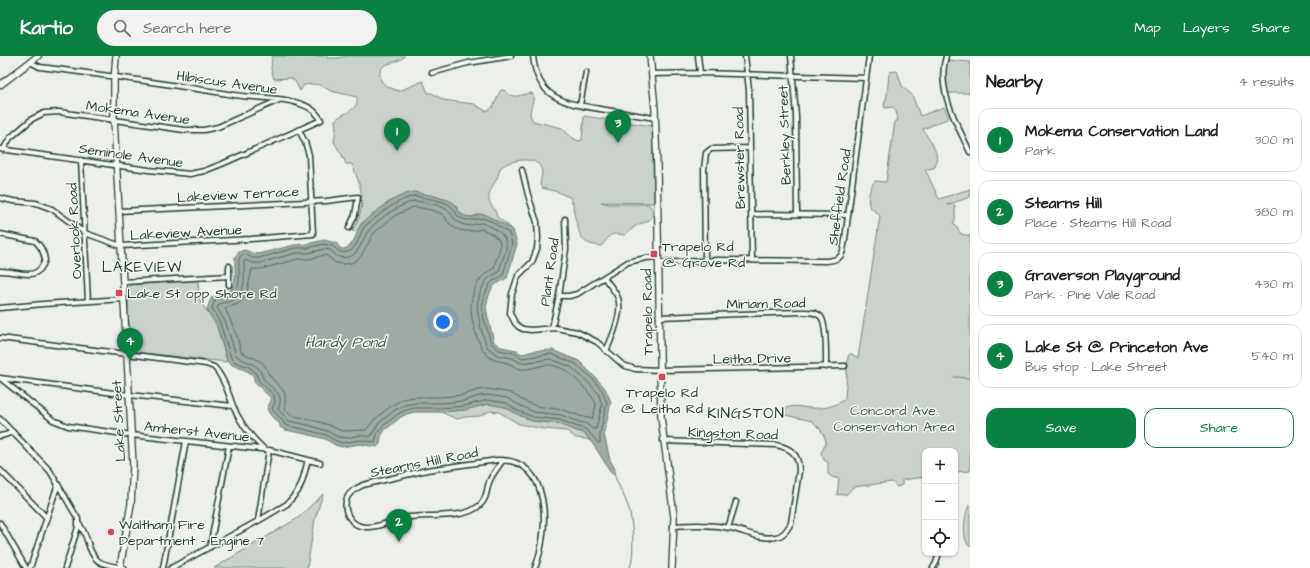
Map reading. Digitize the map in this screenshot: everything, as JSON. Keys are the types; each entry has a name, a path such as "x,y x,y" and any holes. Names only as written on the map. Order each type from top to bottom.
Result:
{"street":[{"path":"0,85 38,56"},
{"name":"Lake Street","path":"116,56 114,77 114,120 133,465 130,513 121,568"},
{"path":"432,72 464,64 511,56"},
{"path":"533,56 539,81 554,97 580,106 655,118"},
{"name":"Trapelo Road","path":"650,56 655,118 661,417 674,526 672,568"},
{"path":"698,56 700,73"},
{"name":"Brewster Road","path":"745,56 749,90 752,260"},
{"name":"Berkley Street","path":"791,56 796,116 797,214"},
{"name":"Sheffield Road","path":"559,296 577,294 628,262 646,258 659,260 705,261 837,260 843,253 869,56"},
{"path":"946,56 943,65 944,91 970,152"},
{"name":"Hibiscus Avenue","path":"30,62 40,67 255,98 293,102 307,106 314,110 322,120"},
{"path":"580,106 586,72"},
{"path":"652,74 700,73 866,78"},
{"name":"Mokema Avenue","path":"2,149 10,138 32,119 44,113 59,112 184,130 204,130 218,126 279,100"},
{"name":"Seminole Avenue","path":"2,149 117,166 190,174 222,164 322,120"},
{"path":"299,130 309,155 311,201"},
{"path":"705,261 704,169 706,153 711,149 750,148"},
{"name":"Overlook Road","path":"81,160 88,301"},
{"name":"Leitha Drive","path":"522,170 528,195 538,222 537,250 532,262 518,276 510,303 510,313 518,327 531,330 552,328 565,329 577,332 597,342 606,351 630,368 660,370 845,366"},
{"name":"Lakeview Terrace","path":"119,211 311,201 358,197 356,215 349,228"},
{"name":"Lakeview Avenue","path":"0,198 36,203 48,207 63,216 85,233 121,246 313,234 311,201"},
{"path":"751,214 848,215"},
{"name":"Plant Road","path":"552,328 559,296 566,249 565,219"},
{"path":"0,234 34,241 39,244 42,249 45,260 38,271 29,275 0,271"},
{"path":"228,266 229,285"},
{"path":"123,282 229,276"},
{"path":"604,277 618,298 619,305 619,313 606,351"},
{"path":"0,308 124,299"},
{"name":"Miriam Road","path":"659,317 800,312 816,314 822,318 824,323 826,367"},
{"path":"0,338 214,366 230,395 233,406 244,428 256,442 267,450 258,521"},
{"path":"0,378 129,395 233,406"},
{"name":"Amherst Avenue","path":"0,378 48,416 62,425 131,435 267,450 320,463"},
{"path":"0,419 45,465 58,484 76,515 78,523 83,529 90,551 95,560 121,568"},
{"path":"0,436 13,432"},
{"path":"163,568 186,441"},
{"name":"Kingston Road","path":"663,441 784,446 797,457 799,462 791,522 788,529 781,536 768,538 707,524 674,526"},
{"path":"210,547 229,446"},
{"path":"171,568 280,508 298,491 308,460"},
{"name":"Stearns Hill Road","path":"503,460 490,480 485,500 475,509 445,516 404,518 376,526 365,527 353,523 348,513 346,505 347,498 351,492 364,485 427,470 503,460 511,461 529,471 535,478 540,489 544,526 540,551 535,568"},
{"path":"0,470 47,518"},
{"path":"30,568 58,484"},
{"path":"728,528 736,502"},
{"path":"0,523 26,568"},
{"path":"64,568 78,523"},
{"path":"933,568 938,556"}],"green space":[{"path":"272,56 327,56 327,58 337,58 347,56 405,56 402,59 385,65 382,68 380,71 380,76 384,84 399,91 423,81 428,93 432,93 443,100 474,104 486,111 493,106 501,90 504,90 514,96 532,93 533,100 530,113 533,121 562,128 578,141 582,140 584,116 652,126 654,203 601,202 609,204 648,204 652,209 653,214 648,221 637,225 624,235 615,234 610,236 601,246 589,244 583,239 579,232 571,198 558,192 542,188 540,185 542,173 541,168 535,162 525,160 510,162 500,168 489,194 489,201 498,218 513,230 486,215 480,214 472,217 465,216 460,213 448,200 430,195 397,198 392,200 361,224 355,232 352,231 357,222 362,205 361,190 352,164 346,164 334,142 336,128 335,120 350,111 356,105 357,97 331,91 320,85 313,84 304,85 300,91 295,81 291,78 274,79 271,69"},
{"path":"946,60 970,62 970,93 946,93"},
{"name":"Concord Ave. Conservation Area","path":"897,71 902,86 912,95 920,116 944,107 949,118 923,129 934,147 936,156 935,167 925,169 939,199 970,189 970,197 947,205 953,204 955,207 955,221 953,222 961,234 970,236 970,471 958,472 958,448 922,448 922,477 902,480 902,485 897,487 892,482 853,487 847,494 837,495 839,479 828,474 828,462 824,460 821,453 826,443 821,430 812,421 785,415 782,410 794,406 808,408 826,407 837,404 845,399 848,356 852,354 858,358 880,216 870,207 868,201 869,194 875,181 886,182 895,121 898,121 896,111 893,107 885,108 884,105 890,72"},
{"path":"198,280 199,299 216,325 227,362 131,351 128,310 130,285"},
{"path":"488,404 505,407 532,421 559,424 582,432 586,434 591,441 576,438 567,431 544,429 519,424 499,412 490,411 480,416 457,419 441,412 465,410"},
{"path":"323,494 315,519 307,568 214,568 298,518"},
{"path":"970,504 970,547 965,538 964,526 966,513"}],"water":[{"name":"Hardy Pond","path":"414,192 448,200 454,203 460,213 465,216 472,217 480,214 486,215 513,230 517,244 507,278 493,286 486,307 494,342 501,347 517,350 519,353 523,354 533,351 552,350 579,361 605,388 611,402 604,434 610,460 615,469 614,474 612,474 585,434 559,424 532,421 505,407 488,404 465,410 415,412 407,414 385,430 381,436 380,444 377,447 360,444 342,447 335,445 325,439 285,430 280,427 280,424 270,415 267,408 271,398 255,383 253,375 232,365 227,359 217,324 207,310 212,297 230,291 235,279 235,256 239,252 244,250 258,254 294,245 324,240 336,243 341,249 345,249 352,244 366,220 392,200 402,195"}],"waterway":[{"path":"954,377 970,378"},
{"path":"614,474 630,512 633,537 632,562 630,568"}],"place":[{"name":"Graverson Playground","path":"618,143"},
{"name":"Mokema Conservation Land","path":"397,151"},
{"name":"Trapelo Rd @ Grove Rd","path":"654,254"},
{"name":"Lake St opp Shore Rd","path":"119,293"},
{"name":"Lake St @ Princeton Ave","path":"130,361"},
{"name":"Trapelo Rd @ Leitha Rd","path":"662,377"},
{"name":"Waltham Fire Department - Engine 7","path":"111,532"},
{"name":"Stearns Hill","path":"399,542"}],"district":[{"name":"LAKEVIEW","path":"142,267"},
{"name":"KINGSTON","path":"746,413"}]}
